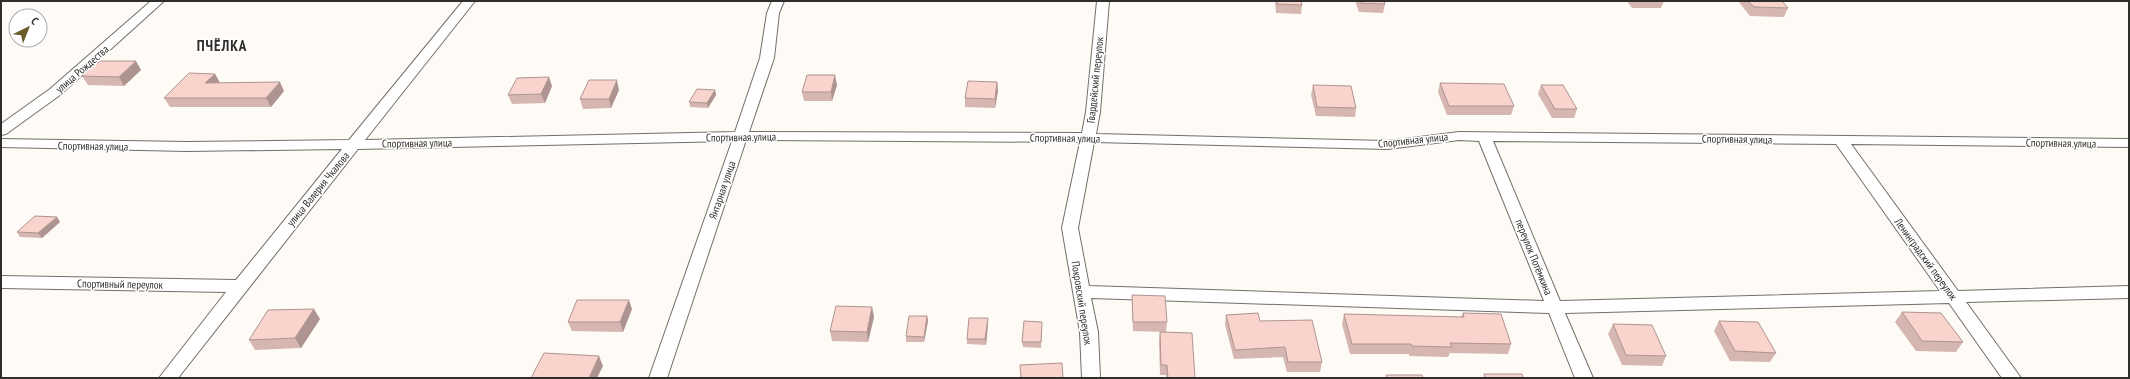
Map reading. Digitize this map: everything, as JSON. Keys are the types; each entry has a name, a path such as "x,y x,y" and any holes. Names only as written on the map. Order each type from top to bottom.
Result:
{"street":[{"name":"улица Рождества","path":"1,131 55,92 158,1"},
{"name":"улица Валерия Чкалова","path":"168,378 469,1"},
{"name":"Янтарная улица","path":"658,378 768,58 773,13 778,1"},
{"name":"Гвардейский переулок","path":"1070,228 1092,112 1103,1"},
{"name":"Спортивная улица","path":"1,143 94,147 354,144 741,136 892,135 1388,145 1459,136 2129,143"},
{"name":"переулок Потёмкина","path":"1484,136 1584,378"},
{"name":"Ленинградский переулок","path":"1840,140 2012,378"},
{"name":"Покровский переулок","path":"1070,228 1089,332 1091,378"},
{"name":"Спортивный переулок","path":"1,282 240,286"},
{"path":"1082,292 1555,307 2129,292"}],"building":[{"path":"1277,1 1301,1 1302,5 1277,4"},
{"path":"1360,1 1384,1 1385,4 1360,3"},
{"path":"1748,1 1782,1 1788,8 1754,7"},
{"path":"100,61 136,61 119,77 82,76"},
{"path":"189,73 215,74 205,83 280,82 266,98 164,98"},
{"path":"807,75 835,75 831,92 802,92"},
{"path":"549,77 541,94 508,95 517,78"},
{"path":"589,80 617,80 609,99 580,99"},
{"path":"968,81 997,82 995,99 965,98"},
{"path":"1440,83 1504,84 1514,106 1449,106"},
{"path":"1313,85 1351,86 1356,108 1317,107"},
{"path":"1541,85 1563,85 1577,109 1555,109"},
{"path":"697,89 715,90 707,103 689,102"},
{"path":"35,216 57,217 38,233 17,232"},
{"path":"1132,295 1165,296 1167,322 1133,322"},
{"path":"577,300 629,300 620,322 568,322"},
{"path":"836,306 872,307 867,332 830,331"},
{"path":"314,309 295,338 249,340 268,310"},
{"path":"1902,312 1941,313 1963,342 1922,341"},
{"path":"1258,313 1260,321 1312,320 1322,362 1288,362 1285,347 1235,350 1226,315"},
{"path":"1463,313 1501,314 1511,344 1450,343 1452,347 1412,346 1411,344 1352,344 1344,314 1464,317"},
{"path":"909,316 927,316 924,337 906,336"},
{"path":"969,318 988,318 985,339 967,339"},
{"path":"1024,321 1042,322 1041,342 1022,342"},
{"path":"1719,321 1758,322 1776,353 1735,351"},
{"path":"1613,324 1652,325 1666,356 1626,355"},
{"path":"1160,332 1192,333 1195,378 1168,378 1167,365 1161,365"},
{"path":"544,353 599,356 589,378 531,378"},
{"path":"1062,363 1063,378 1021,378 1020,365"},
{"path":"1484,374 1522,374 1523,378 1485,378"},
{"path":"1386,375 1422,375 1423,378 1387,378"}],"district":[{"name":"ПЧЁЛКА","path":"222,46"}]}
